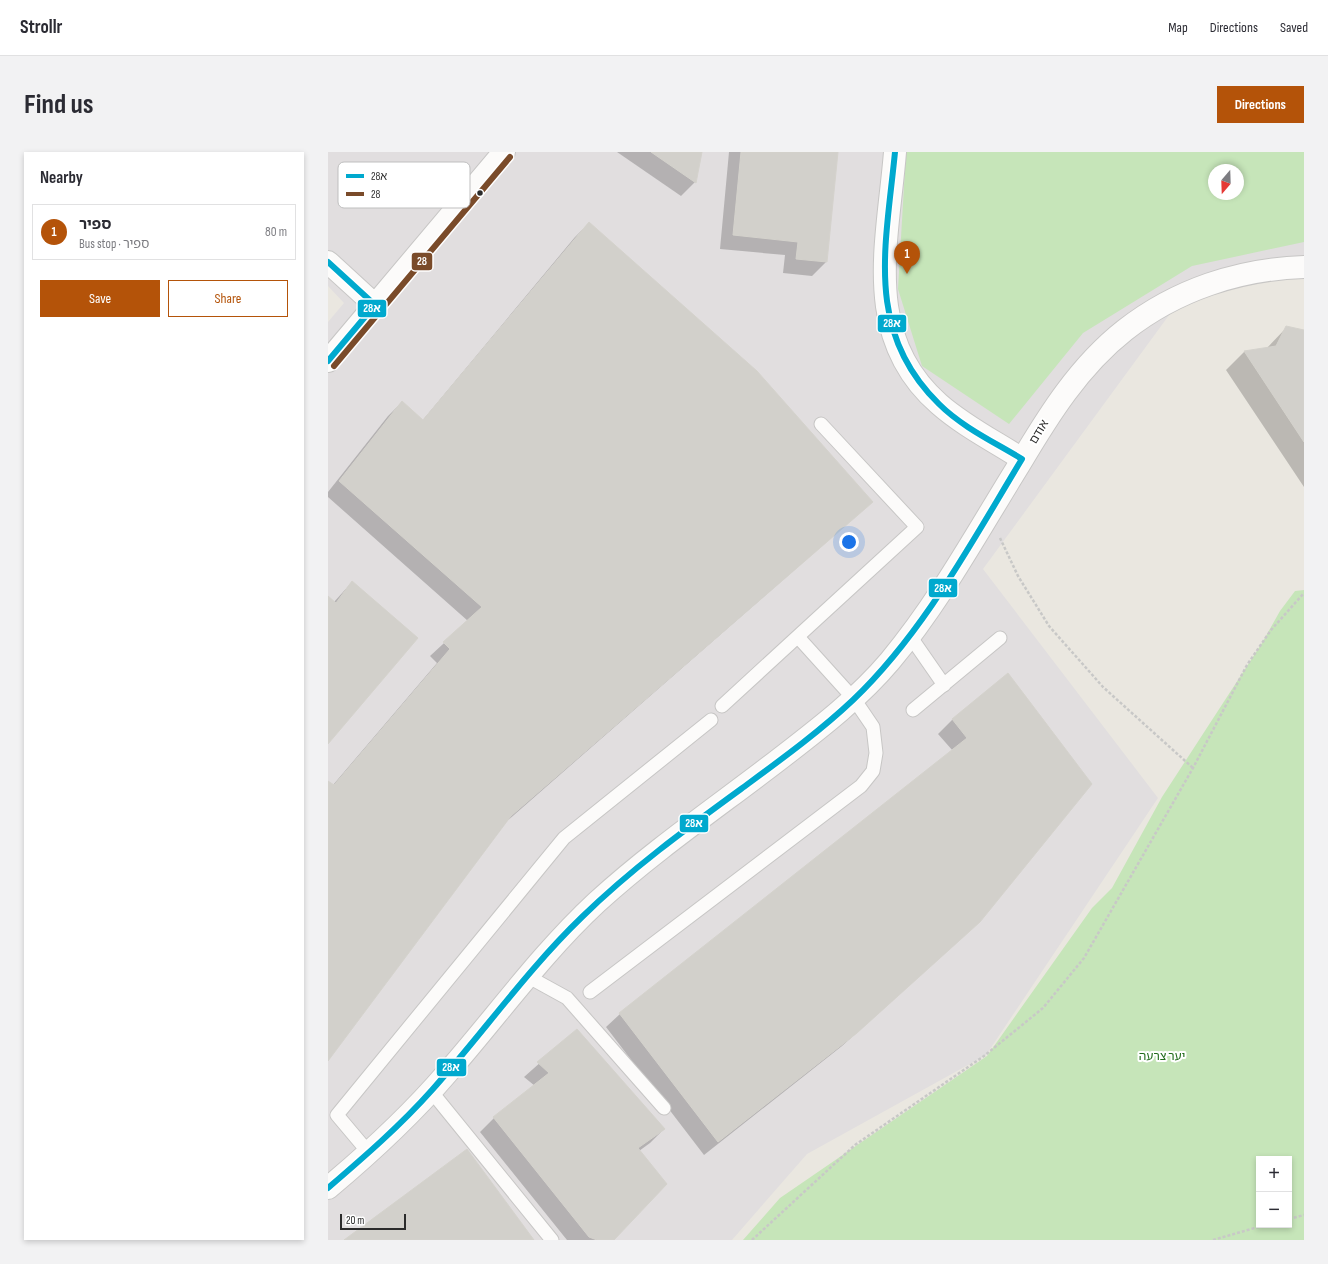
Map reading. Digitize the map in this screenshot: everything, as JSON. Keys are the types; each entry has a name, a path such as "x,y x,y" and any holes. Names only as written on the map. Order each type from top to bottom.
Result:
{"street":[{"path":"470,192 504,152"},
{"path":"895,152 885,288 888,318 896,344 907,367 921,386 938,403 978,432 1022,458"},
{"path":"328,360 457,208"},
{"path":"328,262 375,305"},
{"name":"אודם","path":"328,1188 369,1153 431,1091 527,976 582,917 617,885 827,723 873,680 910,636 942,590 1047,417 1083,370 1125,330 1171,300 1221,279 1273,268 1304,267"}],"lane":[{"path":"722,706 917,527 821,424"},
{"path":"910,636 944,685"},
{"path":"590,992 861,786 873,771 875,747 873,727 854,699 798,637"},
{"path":"913,710 1000,638"},
{"path":"369,1153 337,1115 564,838 711,720"},
{"path":"527,976 567,998 664,1108"},
{"path":"431,1091 552,1240"}],"path":[{"path":"990,510 1018,576 1049,626 1103,687 1193,768"},
{"path":"752,1240 855,1145 984,1056 1043,1008 1084,958 1193,768 1247,665 1271,630 1304,593"},
{"path":"1292,1218 1304,1215"},
{"path":"1213,1240 1256,1228"}],"shaded area":[{"path":"328,152 1304,152 1304,266 1186,292 983,569 1158,798 986,1055 807,1154 732,1240 328,1240 328,322 344,303 328,286"}],"green space":[{"path":"906,152 1304,152 1304,242 1192,266 1083,333 1009,424 922,366 898,289"},
{"name":"יער צרעה","path":"1304,590 1304,1240 743,1240 780,1198 987,1056 1092,908 1112,888 1162,797 1262,643 1280,611 1295,591"}],"building":[{"path":"651,152 702,152 696,183"},
{"path":"741,152 838,152 827,262 796,259 798,242 733,235"},
{"path":"589,222 757,371 873,502 511,816 328,1061 328,781 334,785 450,649 443,642 482,607 339,481 402,401 423,420"},
{"path":"1286,326 1304,330 1304,442 1244,351 1276,346"},
{"path":"352,581 418,638 328,744 328,596 336,603"},
{"path":"1008,673 1092,784 980,922 857,1033 718,1142 619,1013 967,738 952,719"},
{"path":"577,1029 665,1129 638,1148 667,1184 614,1240 597,1240 589,1237 493,1117 549,1073 537,1062"},
{"path":"467,1149 534,1240 344,1240"}],"transit line":[{"name":"28א","path":"328,1188 382,1141 420,1103 543,958 601,899 659,850 812,735 840,712 879,674 924,616 945,586 1022,459 979,434 958,420 939,404 915,376 899,347 890,317 886,286 885,253 895,152"},
{"name":"28","path":"470,204 510,157"},
{"name":"28","path":"334,366 467,208"},
{"name":"28א","path":"328,262 375,305 328,361"}],"place":[{"name":"ספיר","path":"907,274"}]}
